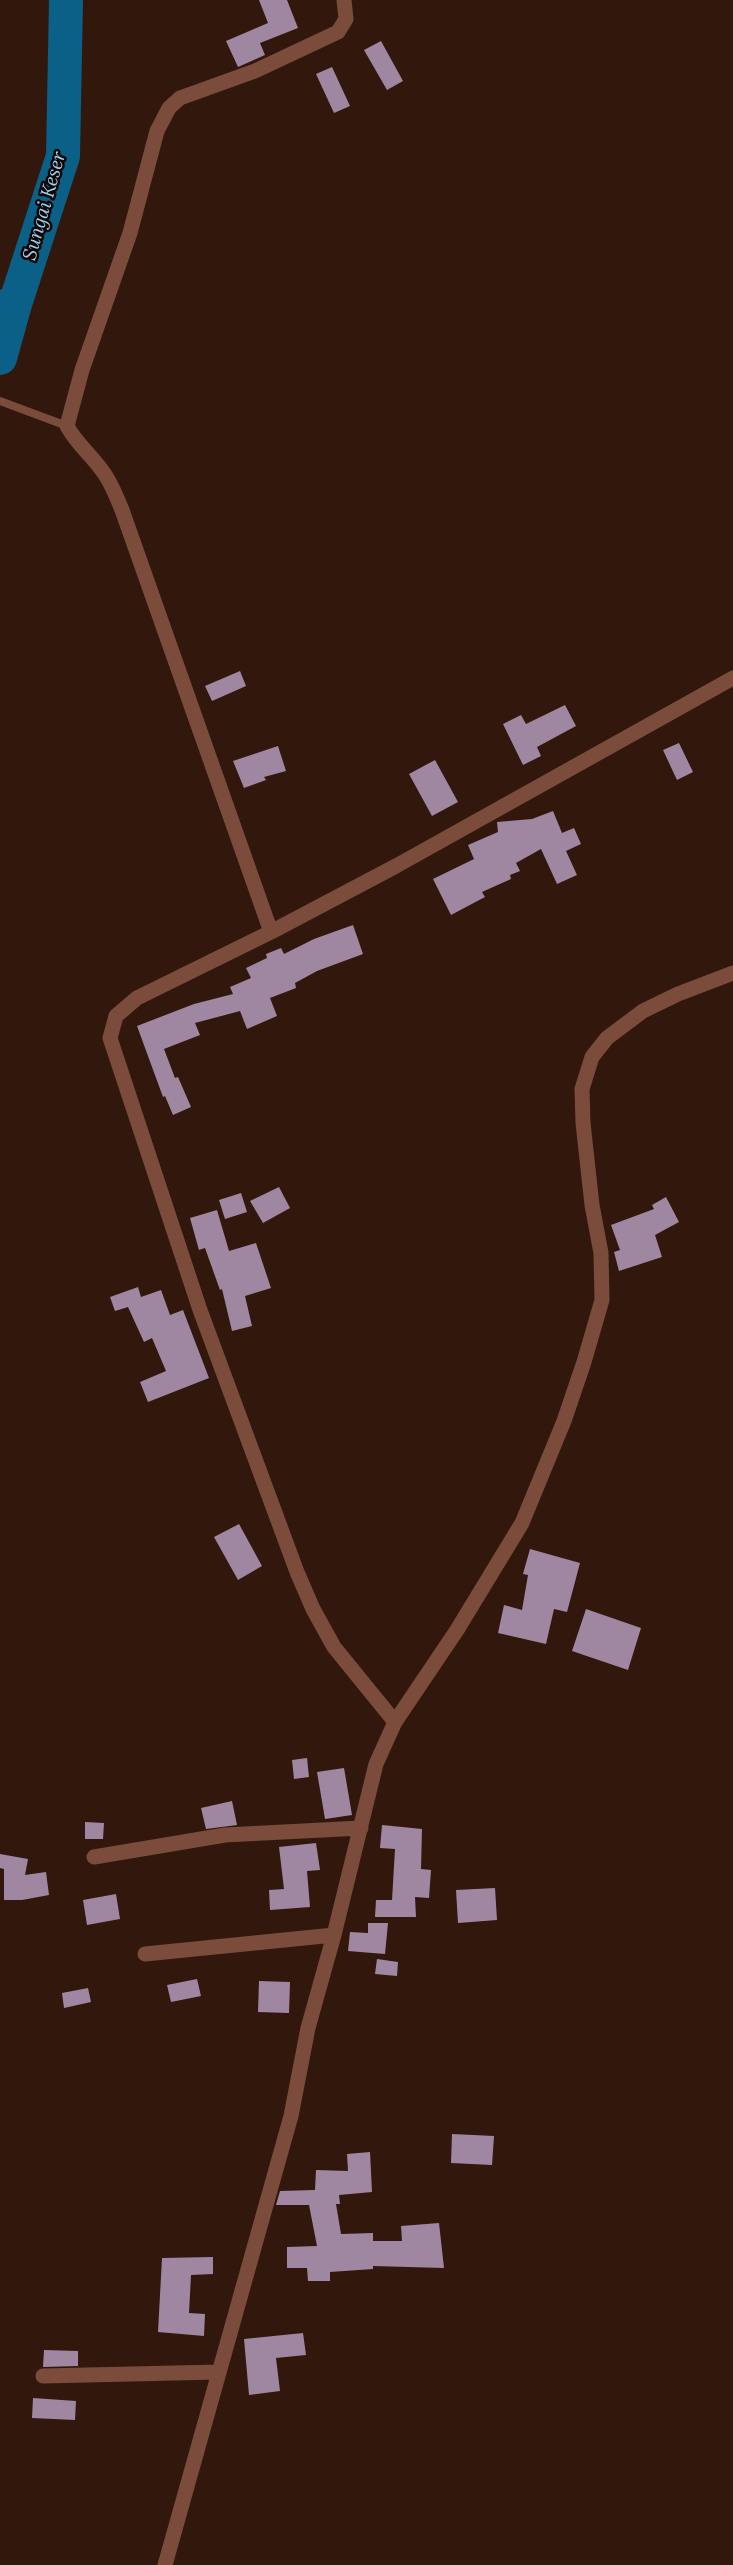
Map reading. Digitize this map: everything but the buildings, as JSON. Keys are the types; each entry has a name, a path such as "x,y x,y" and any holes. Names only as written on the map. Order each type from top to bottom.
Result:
{"street":[{"path":"270,930 112,485 102,470 79,445 67,426 82,370 130,233 157,131 169,108 180,98 255,71 338,32 346,19 344,0"},
{"path":"394,1722 334,1647 297,1572 200,1310 110,1038 116,1016 137,998 396,866 733,678"},
{"path":"165,2565 291,2116 308,2028 334,1935 376,1764 394,1722 457,1630 522,1523 564,1421 602,1300 601,1254 592,1205 583,1114 582,1089 592,1057 607,1038 643,1011 678,994 733,973"},
{"path":"94,1857 225,1835 361,1828"},
{"path":"145,1954 334,1935"},
{"path":"43,2376 219,2372"}],"lane":[{"path":"0,401 67,426"}],"waterway":[{"name":"Sungai Keser","path":"0,307 15,304 63,156 66,0"},
{"path":"0,358 15,304"}]}
